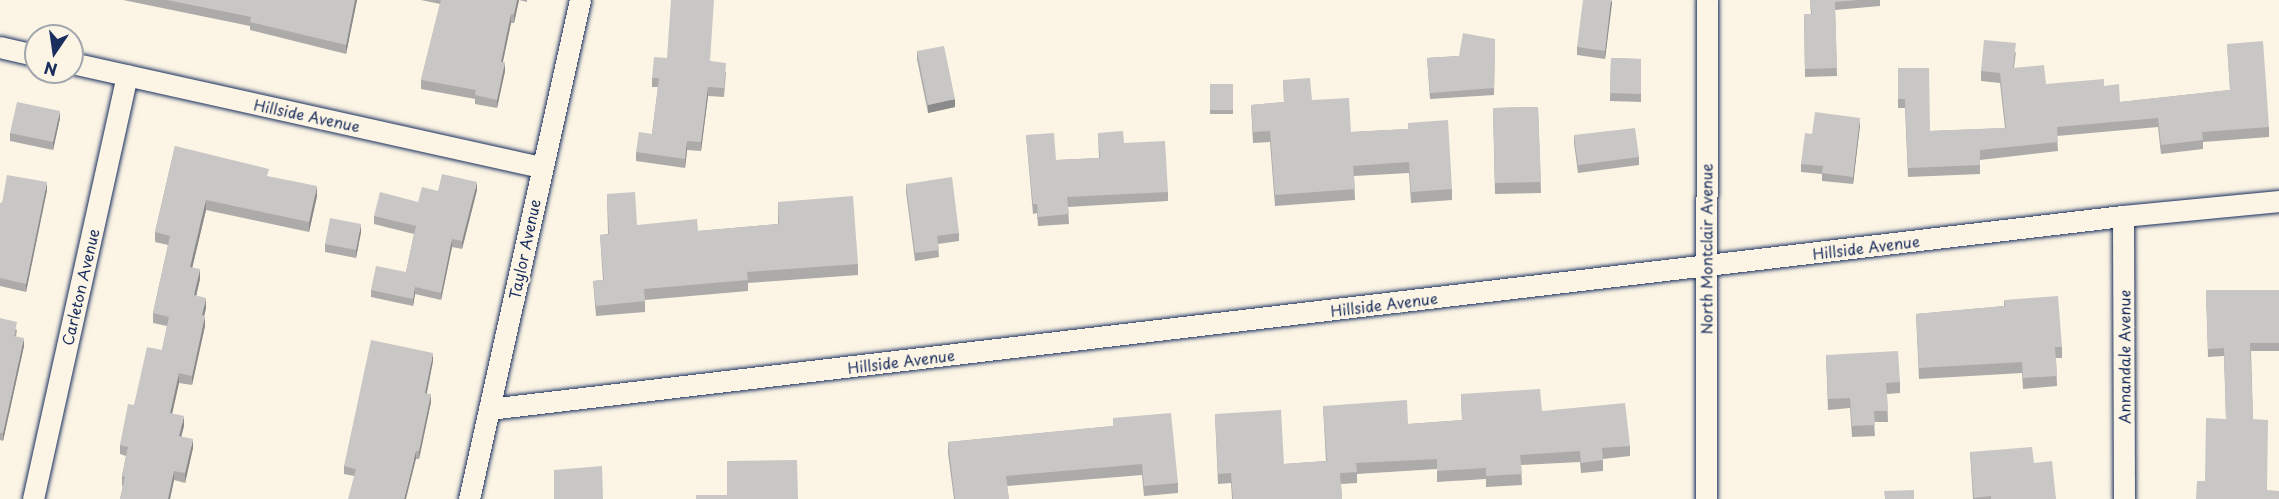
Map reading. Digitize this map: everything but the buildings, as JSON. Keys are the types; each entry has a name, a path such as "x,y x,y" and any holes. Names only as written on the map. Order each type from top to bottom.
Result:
{"street":[{"name":"Taylor Avenue","path":"469,499 580,0"},
{"name":"North Montclair Avenue","path":"1706,499 1707,0"},
{"path":"0,47 24,52"},
{"name":"Hillside Avenue","path":"84,66 542,167"},
{"name":"Carleton Avenue","path":"33,499 127,75"},
{"name":"Hillside Avenue","path":"489,409 2123,216 2279,201"},
{"name":"Annandale Avenue","path":"2123,216 2124,499"}]}
